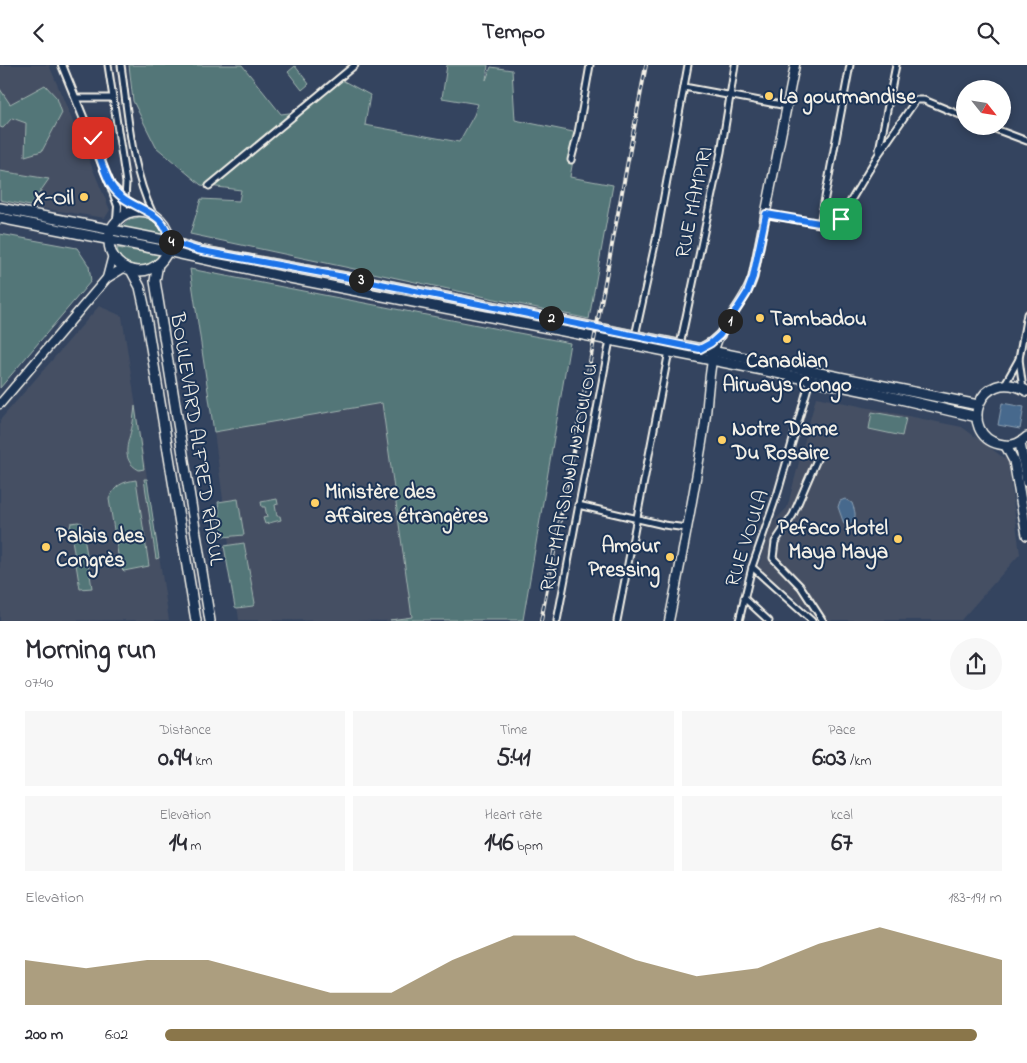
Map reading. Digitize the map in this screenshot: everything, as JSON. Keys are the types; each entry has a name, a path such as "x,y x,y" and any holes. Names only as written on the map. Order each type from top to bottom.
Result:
{"main road":[{"path":"700,349 720,335 750,286 795,65"},
{"path":"0,208 169,241 197,250 371,282 700,349 716,356 810,380 976,417"},
{"path":"107,278 113,255 109,240 111,230 121,218 138,211 149,213 165,225 169,241 167,251 158,264 150,269 141,271 128,268 113,255"},
{"path":"0,218 610,341 669,351 716,356 978,405"},
{"name":"BOULEVARD ALFRED RAÔUL","path":"158,264 155,281 210,621"},
{"path":"0,404 107,278 128,268"},
{"name":"BOULEVARD ALFRED RAÔUL","path":"128,268 140,287 144,305 196,621"},
{"path":"716,356 726,327"},
{"path":"669,621 720,335"},
{"path":"1025,390 1017,386 1005,384 993,388 984,395 978,405 976,417 984,435 994,443 1006,446 1023,440 1027,482"},
{"path":"1006,446 1014,461 1027,535"}],"street":[{"path":"62,65 111,186 121,218"},
{"path":"108,65 126,183 126,200 121,218"},
{"path":"121,65 135,157 149,213"},
{"path":"209,186 355,65"},
{"path":"571,161 590,65"},
{"path":"635,336 656,240 688,65"},
{"name":"RUE MAMPIRI","path":"680,345 721,152 735,65"},
{"path":"820,224 850,65"},
{"path":"878,155 896,65"},
{"path":"684,87 787,106"},
{"path":"76,99 113,98"},
{"path":"766,214 820,224 837,224 878,155 916,100 924,100 956,113"},
{"path":"1011,135 1027,141"},
{"path":"111,186 126,200 149,213"},
{"path":"1005,384 1019,359 1027,314"},
{"name":"RUE MATSIONA NZOULOU","path":"557,621 610,341"},
{"path":"617,621 669,351"},
{"path":"1019,359 1025,390"},
{"name":"RUE VOULA","path":"739,621 752,567 778,492 810,380"},
{"path":"818,457 793,515 775,542 773,558 801,587 823,621"},
{"path":"578,505 687,528"},
{"path":"752,567 812,621"},
{"path":"744,598 770,621"}],"shaded area":[{"path":"0,65 49,65 110,210 105,218 0,202"},
{"path":"99,306 122,316 169,620 0,621 0,420"},
{"path":"816,397 962,427 1008,461 1020,554 961,620 822,620 758,568 771,524 787,508"},
{"path":"382,403 412,617 390,621 239,620 214,432"}],"green space":[{"path":"129,65 242,65 281,114 297,112 338,78 370,95 365,125 459,142 478,104 442,98 447,65 488,65 486,80 491,67 512,70 515,120 578,133 570,177 613,185 589,319 190,234 201,199 239,201 241,190 201,185 156,147 133,101"},
{"path":"295,66 309,84 302,90 288,72"},
{"path":"45,85 57,98 62,113 42,151 25,156 26,123 12,118 3,128 0,127 0,89 10,104"},
{"path":"0,171 49,179 30,206 0,200"},
{"path":"149,218 156,222 164,236 121,227 130,219"},
{"path":"0,234 77,248 89,266 91,281 0,388"},
{"path":"117,248 160,255 156,261 150,264 136,266 124,260 119,255"},
{"path":"190,269 570,343 523,620 390,620 412,617 382,403 214,432"},
{"path":"135,406 144,469 139,470 133,466 127,455"},
{"path":"872,412 906,418 902,436 869,429"},
{"path":"144,479 147,479 159,558 156,559"},
{"path":"136,480 149,566 124,571 120,567 109,499 114,490 120,485"},
{"path":"238,499 244,535 223,537 218,502"},
{"path":"277,499 278,504 275,505 277,516 280,516 281,520 265,524 263,518 267,517 265,507 262,507 261,502"},
{"path":"71,523 82,523 92,588 80,589 70,527"},
{"path":"244,543 255,603 253,606 237,608 235,607 224,546"}],"water":[{"path":"1002,403 1024,407 1020,429 998,425"},
{"path":"845,499 852,503 855,512 855,517 850,524 844,524 838,507 840,501"}],"railway":[{"path":"541,621 646,65"}],"place":[{"name":"La gourmandise","path":"769,96"},
{"name":"X-Oil","path":"84,197"},
{"name":"Tambadou","path":"760,318"},
{"name":"Canadian Airways Congo","path":"787,339"},
{"name":"Notre Dame Du Rosaire","path":"722,440"},
{"name":"Ministère des affaires étrangères","path":"315,503"},
{"name":"Pefaco Hotel Maya Maya","path":"898,539"},
{"name":"Palais des Congrès","path":"46,547"},
{"name":"Amour Pressing","path":"670,557"}],"route":[{"path":"93,138 111,186 126,200 160,219 165,225 169,241 197,250 371,282 700,349 720,335 747,293 753,277 766,214 831,225 837,224 841,219"}]}
